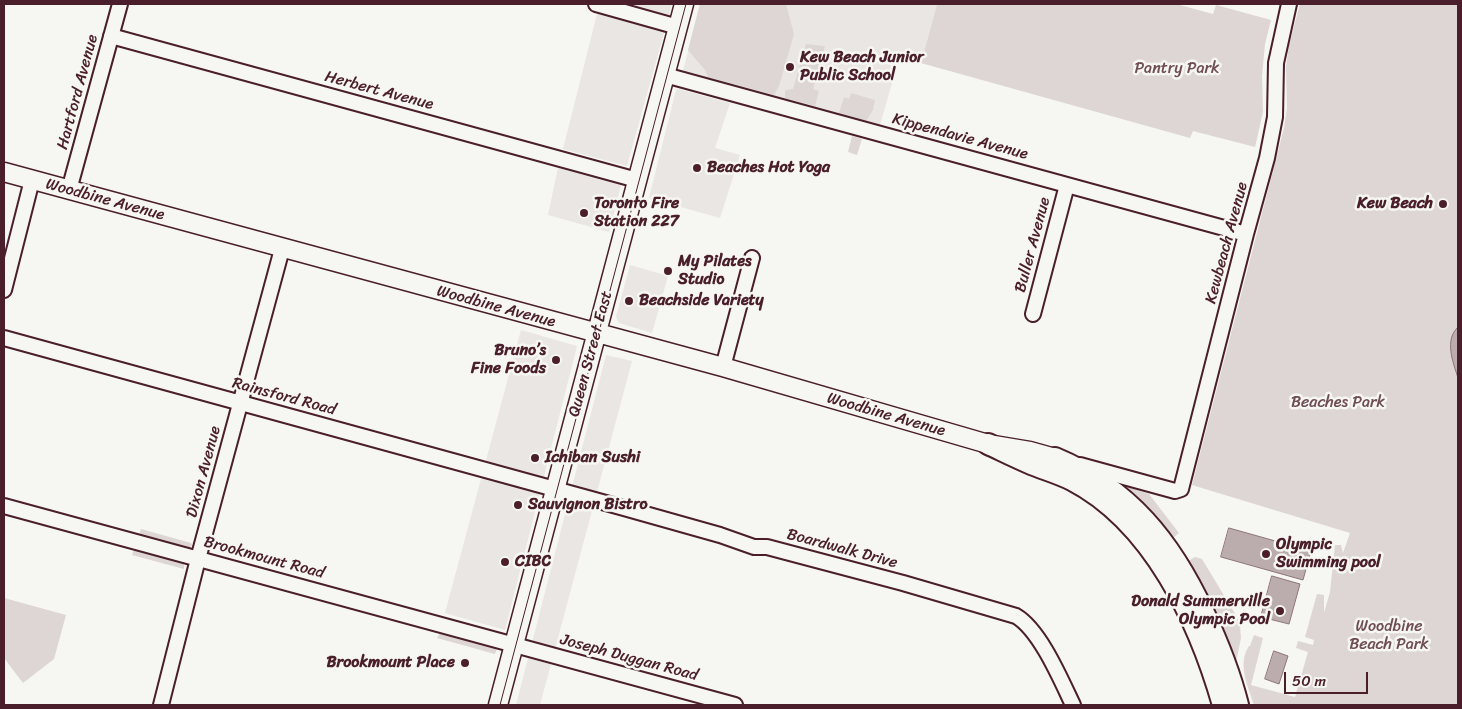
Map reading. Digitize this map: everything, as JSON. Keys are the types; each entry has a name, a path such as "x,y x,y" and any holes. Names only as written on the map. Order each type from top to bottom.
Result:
{"highway":[{"name":"Woodbine Avenue","path":"988,444 1072,480 1103,500 1124,518 1159,561 1177,592 1199,637 1223,705"},
{"path":"1055,458 1073,466 1110,488 1155,530 1190,583 1212,630 1231,678 1238,705"}],"main road":[{"name":"Queen Street East","path":"498,705 684,4"},
{"name":"Woodbine Avenue","path":"4,172 723,367 988,444 1030,451 1055,458"}],"street":[{"name":"Hartford Avenue","path":"69,190 120,4"},
{"path":"596,4 678,27"},
{"name":"Kewbeach Avenue","path":"1181,488 1246,234 1268,158 1274,126 1276,63 1289,4"},
{"name":"Herbert Avenue","path":"111,36 637,180"},
{"name":"Kippendavie Avenue","path":"665,75 1246,234"},
{"path":"4,290 32,180"},
{"name":"Buller Avenue","path":"1033,314 1067,185"},
{"name":"Dixon Avenue","path":"161,705 198,559 282,248"},
{"path":"723,367 752,258"},
{"name":"Rainsford Road","path":"4,338 556,489"},
{"name":"Woodbine Avenue","path":"1055,458 1175,492 1181,488"},
{"name":"Boardwalk Drive","path":"556,489 720,535 754,547 767,547 903,583 1016,616 1027,624 1035,634 1054,666 1073,705"},
{"name":"Brookmount Road","path":"4,506 514,645"},
{"name":"Joseph Duggan Road","path":"514,645 735,705"}],"shaded area":[{"path":"598,4 672,4 627,166 563,149"},
{"name":"Kew Beach Junior Public School","path":"700,4 937,4 921,63 899,58 880,125 683,71"},
{"path":"676,90 730,103 715,148 740,155 720,218 649,198"},
{"path":"558,168 621,185 609,232 548,215"},
{"path":"630,265 668,276 652,333 619,323 616,317"},
{"path":"1458,327 1458,378 1452,358 1451,338"},
{"path":"521,330 577,346 505,630 445,613"},
{"path":"606,355 632,361 540,705 516,705"},
{"name":"Olympic Swimming pool","path":"1229,528 1311,551 1303,580 1221,557"},
{"path":"1272,576 1300,584 1289,624 1261,617"},
{"path":"1274,651 1288,656 1279,684 1265,679"}],"green space":[{"path":"700,4 786,4 794,34 779,86 774,95 708,77 705,70 688,50"},
{"name":"Pantry Park","path":"937,4 1176,4 1213,14 1216,5 1271,20 1265,44 1262,76 1263,112 1255,147 1193,131 1190,138 921,63"},
{"name":"Beaches Park","path":"1300,4 1458,4 1458,327 1454,331 1453,362 1458,378 1458,705 1254,705 1245,675 1244,660 1254,635 1263,638 1251,685 1295,697 1308,652 1296,648 1298,641 1313,645 1314,640 1305,637 1317,594 1324,595 1324,613 1330,592 1335,545 1341,545 1343,553 1350,533 1192,485 1284,128 1287,108 1286,67 1289,45"},
{"path":"806,44 825,46 813,89 819,91 815,106 785,98 785,90 793,89"},
{"path":"851,93 875,100 873,110 866,121 839,113 844,97 849,99"},
{"path":"852,136 862,139 857,155 848,152"},
{"path":"1116,483 1149,494 1179,533 1173,538"},
{"path":"141,529 191,543 192,545 189,549 185,549 139,536"},
{"path":"135,547 184,562 184,569 132,555"},
{"path":"1195,557 1202,559 1237,617 1241,638 1236,662 1248,705 1246,705 1188,561"},
{"path":"4,598 66,615 54,659 23,683 4,658"},
{"path":"441,632 497,648 495,654 437,638"}],"tram line":[{"path":"500,705 686,4"}],"place":[{"name":"Kew Beach Junior Public School","path":"790,67"},
{"name":"Beaches Hot Yoga","path":"697,168"},
{"name":"Kew Beach","path":"1443,204"},
{"name":"Toronto Fire Station 227","path":"584,213"},
{"name":"My Pilates Studio","path":"668,271"},
{"name":"Beachside Variety","path":"629,301"},
{"name":"Bruno’s Fine Foods","path":"556,360"},
{"name":"Ichiban Sushi","path":"535,458"},
{"name":"Sauvignon Bistro","path":"518,505"},
{"name":"Olympic Swimming pool","path":"1266,554"},
{"name":"CIBC","path":"505,562"},
{"name":"Donald Summerville Olympic Pool","path":"1280,611"},
{"name":"Brookmount Place","path":"465,663"}],"park label":[{"name":"Woodbine Beach Park","path":"1389,636"}]}
